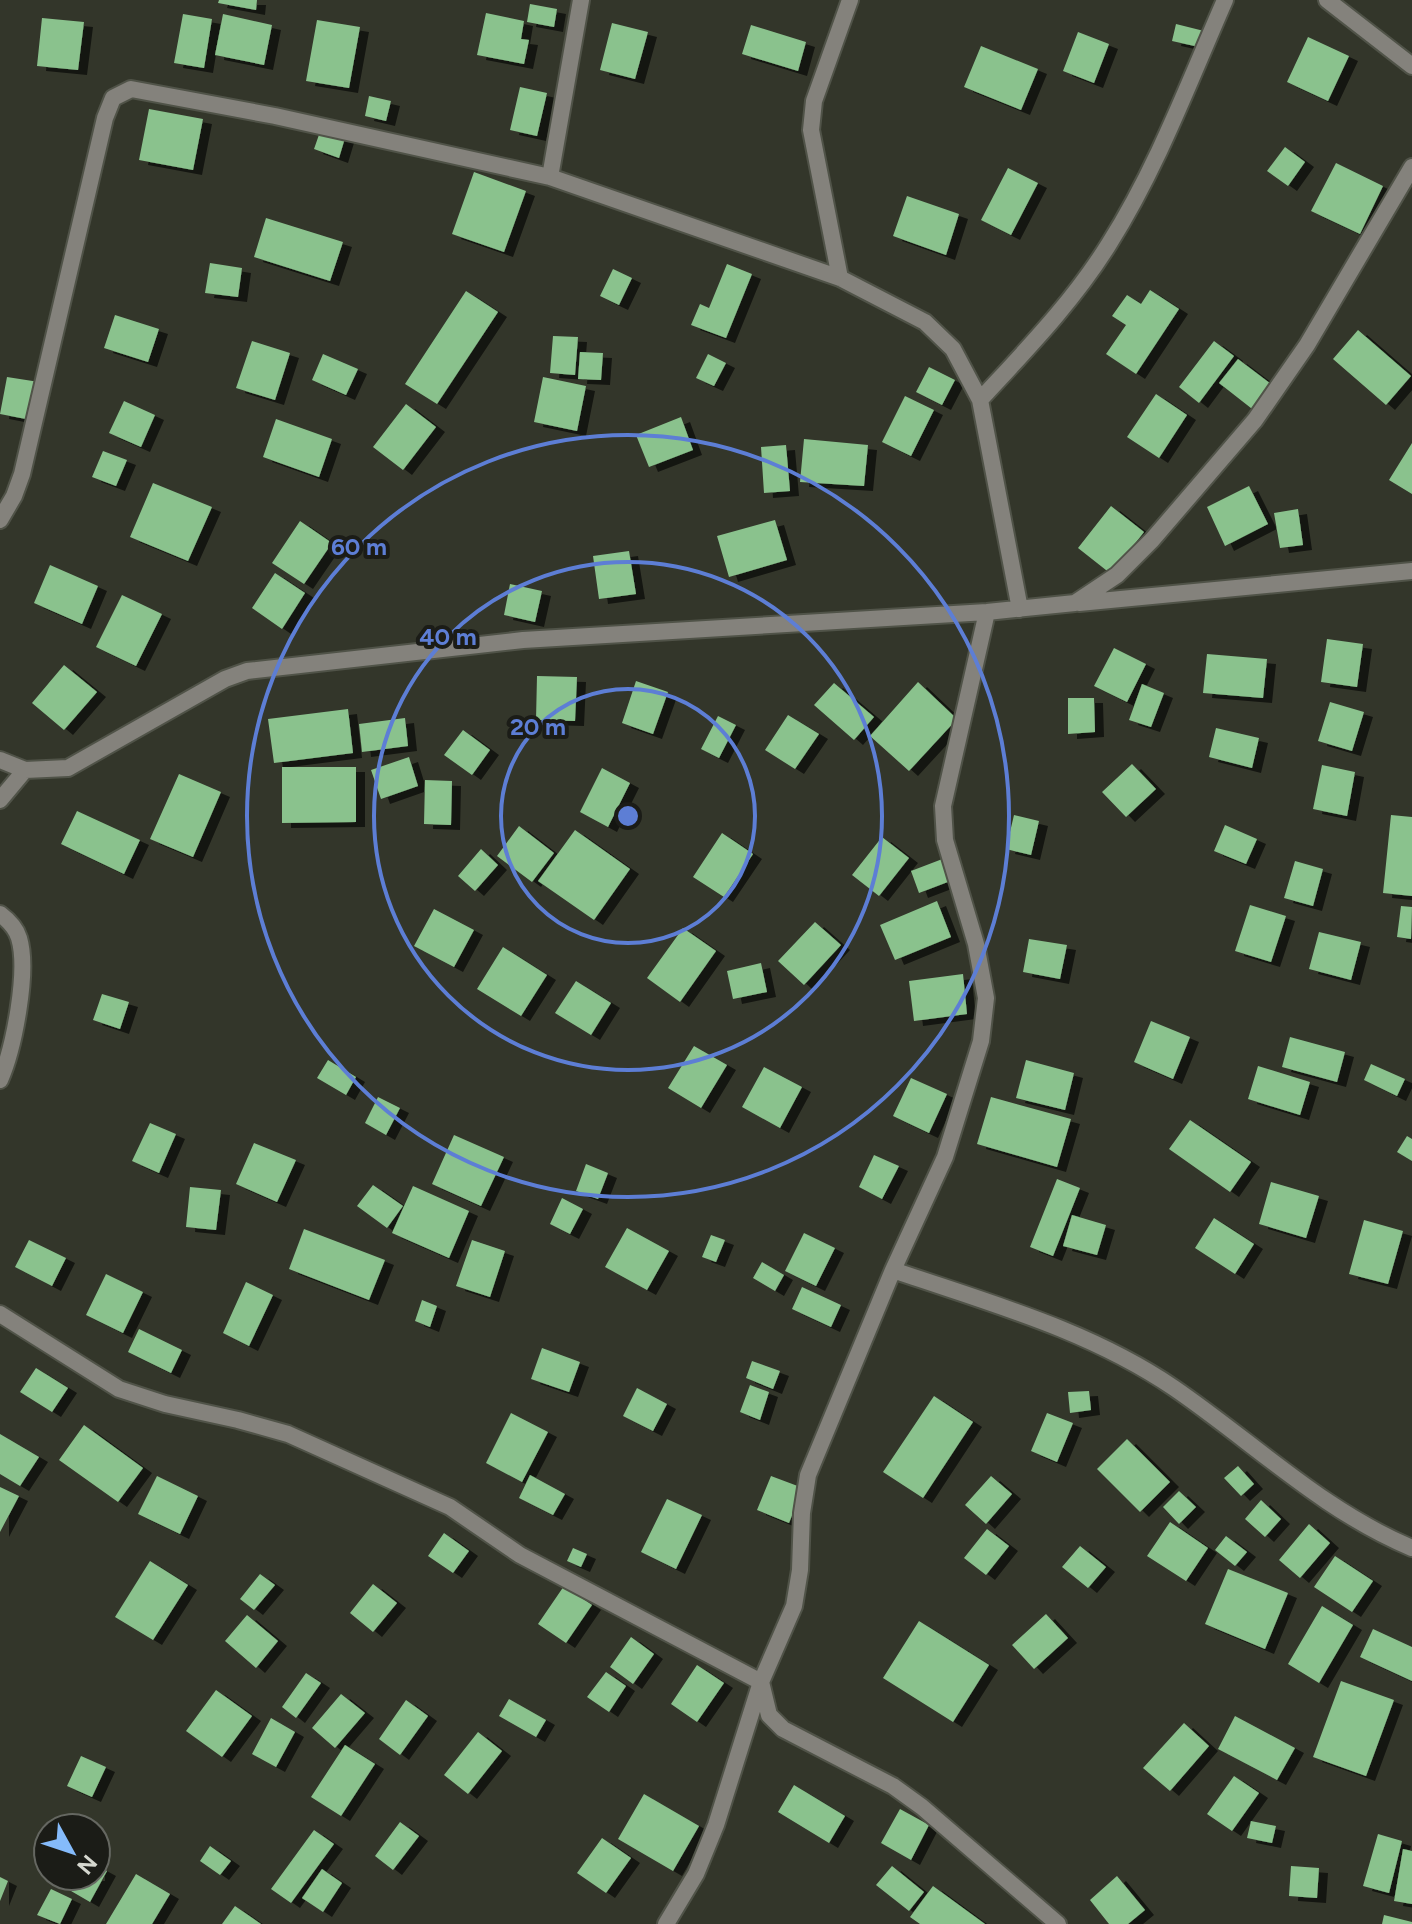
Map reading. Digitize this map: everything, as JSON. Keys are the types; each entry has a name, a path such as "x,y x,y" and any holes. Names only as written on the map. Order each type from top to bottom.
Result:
{"street":[{"path":"550,177 581,0"},
{"path":"840,278 811,130 814,101 850,0"},
{"path":"980,400 1058,316 1108,245 1141,189 1225,0"},
{"path":"1327,0 1412,66"},
{"path":"0,520 22,474 105,118 113,98 131,89 275,116 550,177 840,278 925,322 953,349 980,400 1020,609"},
{"path":"1075,603 1117,575 1152,540 1255,420 1307,345 1412,167"},
{"path":"0,760 25,770 68,768 225,679 247,671 523,640 987,612 1412,571"},
{"path":"666,1924 696,1874 716,1825 761,1682 794,1606 808,1475 893,1270 945,1157 981,1041 986,998 976,944 945,840 943,806 987,612"},
{"path":"0,800 25,770"},
{"path":"0,914 18,935 24,964 9,1059 0,1080"},
{"path":"893,1270 1054,1325 1108,1348 1173,1387 1335,1508 1412,1548"},
{"path":"0,1314 119,1389 165,1404 288,1434 450,1507 520,1555 761,1682 769,1715 783,1729 893,1786 922,1807 1058,1924"}],"building":[{"path":"219,0 257,0 256,10 218,3"},
{"path":"530,4 557,9 554,27 527,22"},
{"path":"486,13 524,21 521,39 529,40 524,64 477,55"},
{"path":"183,14 212,19 204,68 174,63"},
{"path":"223,14 272,25 264,65 215,55"},
{"path":"42,18 84,22 78,70 37,66"},
{"path":"317,20 360,27 349,88 306,81"},
{"path":"612,23 648,32 635,79 600,70"},
{"path":"1176,24 1204,31 1199,47 1172,41"},
{"path":"751,25 806,42 798,71 742,54"},
{"path":"1078,32 1109,44 1094,83 1063,71"},
{"path":"1308,37 1349,56 1328,101 1287,82"},
{"path":"981,46 1038,69 1021,110 964,87"},
{"path":"520,87 547,93 537,136 510,130"},
{"path":"369,96 391,101 386,121 365,116"},
{"path":"149,109 203,119 193,170 139,160"},
{"path":"321,129 345,138 339,158 314,149"},
{"path":"1285,147 1305,162 1288,186 1267,171"},
{"path":"1336,163 1383,186 1360,234 1311,211"},
{"path":"1008,168 1038,183 1011,235 981,220"},
{"path":"474,172 526,191 504,252 452,234"},
{"path":"907,196 959,214 946,255 893,236"},
{"path":"266,218 343,242 330,281 254,257"},
{"path":"210,263 242,268 238,297 205,293"},
{"path":"727,264 752,274 726,338 691,325 700,304 709,308"},
{"path":"613,269 632,278 619,305 600,296"},
{"path":"1150,290 1179,309 1136,374 1106,354 1126,325 1112,316 1127,295 1141,304"},
{"path":"466,291 498,312 437,404 405,384"},
{"path":"115,315 159,329 148,362 104,348"},
{"path":"1358,330 1411,376 1386,405 1333,359"},
{"path":"553,336 578,337 575,375 550,373"},
{"path":"252,341 290,353 275,400 236,388"},
{"path":"1214,341 1234,356 1199,403 1179,387"},
{"path":"580,352 603,353 601,380 578,379"},
{"path":"323,354 358,369 346,395 312,380"},
{"path":"708,354 726,363 714,386 696,378"},
{"path":"1238,359 1275,387 1256,412 1219,383"},
{"path":"929,367 955,380 942,405 916,392"},
{"path":"7,377 39,382 31,420 0,414"},
{"path":"543,377 586,386 577,431 534,422"},
{"path":"1156,394 1187,415 1159,458 1127,437"},
{"path":"905,396 934,410 911,456 882,442"},
{"path":"124,401 155,415 141,447 109,433"},
{"path":"406,404 436,427 403,470 373,447"},
{"path":"681,417 693,450 649,467 636,435"},
{"path":"276,419 332,439 319,477 263,457"},
{"path":"804,439 868,445 864,486 800,482"},
{"path":"1412,443 1412,494 1389,480"},
{"path":"786,445 790,491 764,493 761,447"},
{"path":"103,451 127,460 116,486 92,477"},
{"path":"153,483 212,507 188,561 130,537"},
{"path":"1249,486 1268,524 1225,546 1207,507"},
{"path":"1111,506 1144,532 1111,574 1078,548"},
{"path":"1298,509 1303,545 1280,548 1274,513"},
{"path":"775,520 787,560 729,577 717,536"},
{"path":"300,521 332,543 304,584 272,563"},
{"path":"629,551 636,594 599,599 593,556"},
{"path":"50,565 98,586 82,624 34,603"},
{"path":"275,573 305,593 282,629 252,608"},
{"path":"510,584 542,591 535,622 504,615"},
{"path":"122,595 162,614 136,666 96,647"},
{"path":"1327,639 1363,644 1357,687 1321,682"},
{"path":"1114,648 1146,664 1127,702 1094,686"},
{"path":"1207,654 1267,659 1263,698 1203,693"},
{"path":"64,665 97,692 64,730 32,703"},
{"path":"537,676 577,677 575,721 536,720"},
{"path":"636,681 668,692 653,734 622,723"},
{"path":"918,682 957,719 909,771 870,736"},
{"path":"834,683 874,717 854,740 814,705"},
{"path":"1142,684 1164,693 1151,727 1129,720"},
{"path":"1068,698 1094,698 1095,732 1068,734"},
{"path":"1330,702 1364,712 1352,751 1318,741"},
{"path":"348,709 353,753 274,763 268,719"},
{"path":"788,715 819,734 795,769 765,750"},
{"path":"718,716 736,725 719,758 701,749"},
{"path":"405,718 408,746 362,752 359,724"},
{"path":"1216,728 1259,738 1252,768 1209,757"},
{"path":"463,730 490,750 472,775 444,755"},
{"path":"409,757 418,786 381,799 371,770"},
{"path":"1132,764 1156,789 1126,817 1102,792"},
{"path":"1322,765 1355,772 1347,816 1313,809"},
{"path":"282,767 356,767 356,822 282,823"},
{"path":"602,768 630,783 608,827 580,812"},
{"path":"179,774 221,792 193,857 150,839"},
{"path":"425,780 452,781 451,825 424,824"},
{"path":"77,811 140,840 124,874 61,844"},
{"path":"1014,815 1039,821 1031,855 1006,849"},
{"path":"1391,815 1412,817 1412,896 1383,893"},
{"path":"1225,825 1257,839 1246,864 1214,851"},
{"path":"519,826 554,853 532,882 497,856"},
{"path":"575,830 630,869 594,920 538,881"},
{"path":"722,833 753,854 724,897 693,877"},
{"path":"882,837 909,858 879,896 852,875"},
{"path":"481,849 498,865 475,891 458,876"},
{"path":"945,858 953,880 919,893 911,871"},
{"path":"1295,861 1323,869 1313,906 1284,898"},
{"path":"937,901 951,937 895,960 880,925"},
{"path":"1250,905 1286,916 1271,962 1235,951"},
{"path":"1401,906 1412,907 1411,939 1397,937"},
{"path":"434,909 474,930 454,967 414,946"},
{"path":"815,922 841,945 804,985 778,961"},
{"path":"683,928 716,951 680,1002 647,978"},
{"path":"1319,932 1361,942 1351,980 1309,969"},
{"path":"1029,939 1067,945 1060,979 1023,972"},
{"path":"503,947 547,975 521,1016 477,989"},
{"path":"761,963 767,992 733,999 727,971"},
{"path":"963,974 967,1014 914,1021 909,981"},
{"path":"576,981 611,1003 591,1035 555,1013"},
{"path":"102,994 129,1002 120,1029 93,1020"},
{"path":"1151,1021 1190,1037 1173,1079 1134,1062"},
{"path":"1290,1037 1345,1052 1337,1082 1282,1067"},
{"path":"694,1046 727,1065 701,1108 668,1088"},
{"path":"328,1060 356,1077 346,1095 317,1078"},
{"path":"1026,1060 1074,1073 1065,1110 1016,1098"},
{"path":"1371,1064 1405,1079 1397,1096 1364,1080"},
{"path":"1258,1066 1310,1082 1300,1115 1248,1099"},
{"path":"764,1067 802,1087 780,1128 742,1107"},
{"path":"911,1078 947,1094 929,1133 893,1116"},
{"path":"378,1097 400,1108 386,1135 365,1123"},
{"path":"991,1097 1071,1119 1057,1167 977,1144"},
{"path":"1190,1120 1251,1162 1230,1192 1169,1149"},
{"path":"150,1123 176,1134 159,1173 132,1161"},
{"path":"454,1135 504,1157 481,1206 432,1184"},
{"path":"1407,1136 1412,1139 1412,1161 1397,1152"},
{"path":"254,1143 296,1160 277,1202 236,1184"},
{"path":"874,1155 899,1166 882,1199 859,1187"},
{"path":"586,1164 608,1173 598,1199 576,1191"},
{"path":"1057,1179 1080,1188 1053,1256 1030,1247"},
{"path":"1271,1182 1319,1196 1306,1238 1259,1224"},
{"path":"373,1185 403,1206 387,1228 357,1206"},
{"path":"413,1186 469,1211 449,1258 392,1233"},
{"path":"190,1187 221,1190 216,1230 186,1227"},
{"path":"562,1198 583,1209 570,1234 550,1224"},
{"path":"1072,1215 1106,1225 1097,1255 1063,1246"},
{"path":"1214,1218 1254,1244 1235,1274 1195,1248"},
{"path":"1364,1220 1403,1231 1388,1284 1349,1274"},
{"path":"627,1228 669,1251 647,1290 605,1267"},
{"path":"304,1229 385,1260 369,1300 289,1269"},
{"path":"804,1233 835,1248 816,1286 785,1271"},
{"path":"711,1235 725,1240 716,1262 702,1257"},
{"path":"29,1240 66,1258 52,1286 15,1267"},
{"path":"472,1240 505,1251 490,1297 456,1286"},
{"path":"762,1262 784,1275 775,1291 753,1278"},
{"path":"106,1274 143,1292 123,1333 86,1315"},
{"path":"246,1282 273,1295 249,1346 223,1333"},
{"path":"802,1287 841,1305 831,1327 792,1309"},
{"path":"422,1300 437,1306 430,1327 415,1321"},
{"path":"139,1329 182,1350 171,1373 128,1352"},
{"path":"542,1348 580,1362 569,1392 531,1379"},
{"path":"752,1361 780,1371 773,1389 746,1378"},
{"path":"36,1368 68,1388 52,1412 20,1392"},
{"path":"750,1385 769,1392 760,1420 740,1412"},
{"path":"637,1388 667,1404 653,1431 623,1416"},
{"path":"1089,1391 1091,1410 1070,1413 1068,1392"},
{"path":"934,1396 973,1422 923,1498 883,1472"},
{"path":"511,1413 548,1432 522,1482 486,1463"},
{"path":"1047,1413 1073,1423 1057,1462 1031,1451"},
{"path":"84,1425 143,1468 118,1502 59,1460"},
{"path":"0,1434 39,1457 20,1486 0,1474"},
{"path":"1127,1439 1170,1482 1140,1512 1097,1469"},
{"path":"1238,1466 1254,1484 1241,1496 1224,1478"},
{"path":"530,1475 565,1494 553,1515 519,1498"},
{"path":"157,1476 198,1496 180,1534 138,1514"},
{"path":"771,1476 803,1488 789,1523 757,1510"},
{"path":"991,1476 1012,1494 986,1524 965,1505"},
{"path":"0,1487 19,1496 0,1532"},
{"path":"1179,1491 1196,1507 1179,1524 1163,1507"},
{"path":"667,1499 702,1515 676,1569 641,1552"},
{"path":"1261,1500 1281,1519 1265,1537 1245,1519"},
{"path":"1170,1522 1208,1548 1186,1581 1147,1556"},
{"path":"1309,1524 1330,1543 1300,1578 1279,1560"},
{"path":"987,1529 1009,1546 986,1575 964,1558"},
{"path":"444,1533 469,1551 453,1573 428,1556"},
{"path":"1226,1536 1247,1552 1235,1566 1215,1550"},
{"path":"1080,1546 1106,1567 1088,1588 1062,1567"},
{"path":"573,1548 587,1554 581,1567 567,1561"},
{"path":"1335,1556 1373,1581 1352,1612 1314,1587"},
{"path":"150,1561 188,1585 153,1640 115,1617"},
{"path":"1228,1569 1288,1593 1265,1649 1205,1624"},
{"path":"260,1574 275,1585 254,1610 240,1599"},
{"path":"373,1584 397,1603 373,1632 350,1613"},
{"path":"564,1586 592,1605 566,1643 538,1624"},
{"path":"1322,1606 1353,1625 1319,1683 1288,1664"},
{"path":"1046,1614 1068,1638 1034,1669 1012,1645"},
{"path":"247,1615 278,1641 256,1668 225,1641"},
{"path":"919,1621 989,1665 953,1722 883,1678"},
{"path":"1373,1629 1412,1647 1412,1681 1360,1657"},
{"path":"631,1637 654,1654 633,1684 610,1667"},
{"path":"697,1665 724,1683 697,1722 671,1704"},
{"path":"606,1672 626,1686 609,1712 587,1697"},
{"path":"306,1673 321,1683 296,1718 282,1707"},
{"path":"1341,1681 1394,1700 1366,1776 1313,1757"},
{"path":"216,1690 252,1716 222,1757 186,1731"},
{"path":"341,1694 365,1713 335,1748 312,1728"},
{"path":"509,1699 546,1720 536,1737 499,1716"},
{"path":"406,1700 428,1716 400,1755 379,1739"},
{"path":"1235,1716 1295,1748 1277,1780 1218,1749"},
{"path":"271,1718 295,1732 276,1767 252,1754"},
{"path":"1184,1723 1209,1746 1170,1791 1143,1768"},
{"path":"478,1732 502,1751 468,1794 444,1775"},
{"path":"345,1745 375,1764 341,1816 311,1797"},
{"path":"81,1756 106,1767 92,1797 67,1786"},
{"path":"1234,1776 1259,1793 1232,1831 1207,1814"},
{"path":"794,1785 845,1816 829,1843 778,1812"},
{"path":"644,1794 699,1826 673,1871 618,1839"},
{"path":"900,1809 929,1825 911,1860 881,1843"},
{"path":"1251,1821 1276,1826 1272,1843 1247,1838"},
{"path":"400,1822 419,1836 393,1870 375,1856"},
{"path":"314,1830 334,1844 291,1903 271,1889"},
{"path":"1378,1834 1402,1841 1389,1893 1363,1886"},
{"path":"602,1838 631,1858 606,1893 577,1873"},
{"path":"210,1846 231,1861 220,1875 200,1861"},
{"path":"1403,1849 1412,1851 1412,1904 1394,1901"},
{"path":"892,1866 924,1892 909,1911 876,1885"},
{"path":"1291,1866 1319,1868 1317,1898 1289,1896"},
{"path":"322,1869 342,1883 323,1912 302,1898"},
{"path":"136,1874 170,1894 152,1924 106,1924"},
{"path":"1117,1876 1145,1910 1128,1924 1109,1924 1090,1900"},
{"path":"0,1877 8,1881 0,1901"},
{"path":"933,1886 985,1924 920,1924 910,1917"},
{"path":"49,1892 72,1899 60,1924 37,1915"},
{"path":"73,1892 95,1892 90,1902"},
{"path":"235,1906 261,1924 222,1924"},
{"path":"1384,1915 1412,1922 1412,1924 1382,1924"}]}
